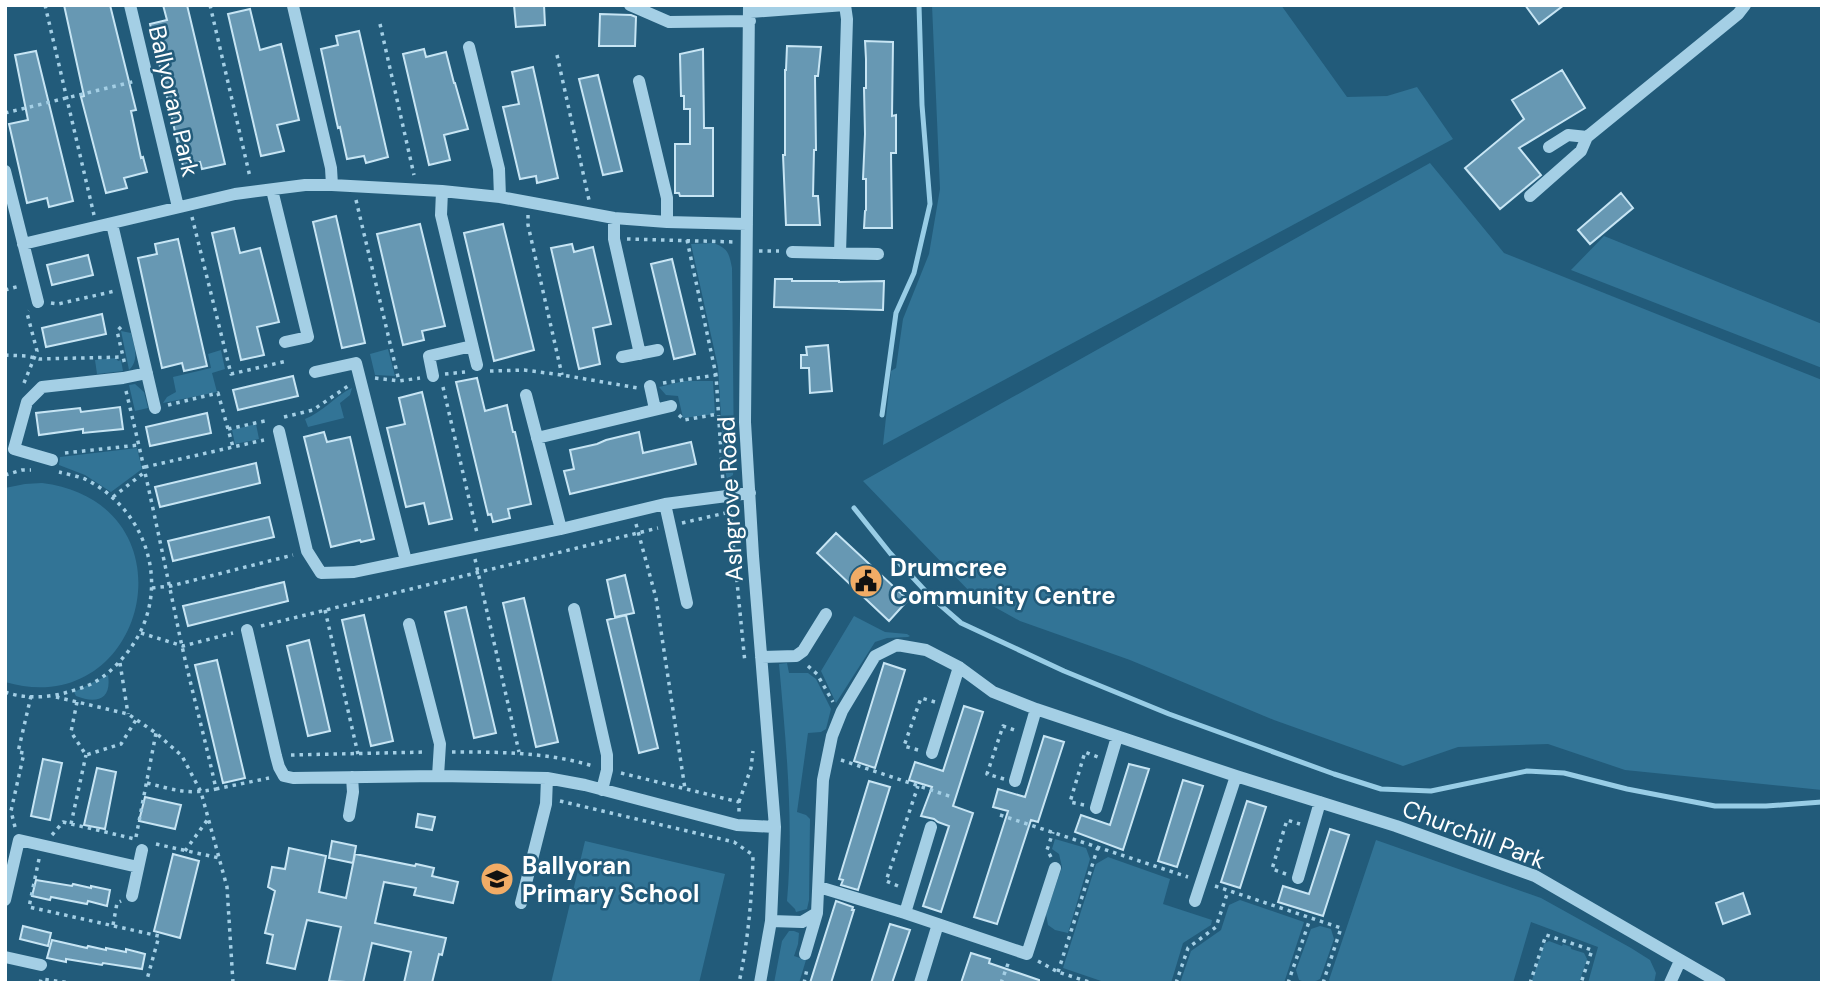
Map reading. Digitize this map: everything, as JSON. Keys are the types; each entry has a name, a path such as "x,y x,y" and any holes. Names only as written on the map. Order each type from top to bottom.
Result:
{"street":[{"name":"Ballyoran Park","path":"130,5 147,78 184,206"},
{"path":"630,5 669,22 845,5 847,32 840,253"},
{"path":"1530,196 1581,152 1587,137 1738,14 1745,5"},
{"path":"293,6 331,168 332,185"},
{"name":"Ashgrove Road","path":"749,13 745,422 752,556 775,827 771,921 760,983"},
{"path":"469,47 499,169 500,197"},
{"path":"639,81 667,198 667,222"},
{"path":"1549,147 1568,135 1587,137"},
{"path":"5,171 38,302"},
{"name":"Ballyoran Park","path":"23,244 253,192 332,185 500,197 614,218 747,224"},
{"path":"272,190 308,337 285,342"},
{"path":"442,191 442,215 479,369"},
{"path":"614,218 614,239 640,354"},
{"path":"112,224 155,408"},
{"path":"792,252 878,254"},
{"path":"433,376 429,356 472,346"},
{"path":"622,357 658,350"},
{"path":"316,372 356,363 406,561"},
{"path":"51,465 14,449 27,402 41,387 123,379 147,373"},
{"path":"650,386 655,409"},
{"path":"526,395 561,529"},
{"path":"537,438 671,406"},
{"path":"275,425 307,551 321,573 354,572 561,529 665,504 750,493"},
{"path":"665,504 687,603"},
{"path":"574,608 607,755 607,770 602,790"},
{"path":"761,657 796,656 803,651 826,614"},
{"path":"410,624 440,744 438,776"},
{"path":"247,630 279,768 285,776 547,778 585,785 737,825 775,827"},
{"name":"Churchill Park","path":"805,954 817,913 823,780 832,736 842,711 874,656 897,645 926,650 959,667 993,692 1036,709 1396,826 1535,876 1720,983"},
{"path":"932,753 959,667"},
{"path":"1015,781 1036,709"},
{"path":"1096,808 1117,737"},
{"path":"1195,901 1236,776"},
{"path":"349,816 353,792 352,777"},
{"path":"521,903 546,797 547,778"},
{"path":"1298,878 1320,802"},
{"path":"905,913 931,827"},
{"path":"6,892 19,840 138,867"},
{"path":"132,895 142,843"},
{"path":"819,887 1027,954 1055,867"},
{"path":"771,921 802,922 817,913"},
{"path":"920,983 938,924"},
{"path":"5,957 41,965"},
{"path":"1670,983 1680,961"}],"path":[{"path":"46,5 97,227"},
{"path":"210,5 253,192"},
{"path":"380,24 414,170 415,189"},
{"path":"557,55 590,197 588,214"},
{"path":"5,113 147,78"},
{"path":"355,186 356,206 399,382"},
{"path":"529,202 528,225 562,375"},
{"path":"184,206 230,374 287,361"},
{"path":"614,239 687,240 792,252"},
{"path":"687,240 716,375 725,495 730,512 747,675"},
{"path":"27,402 23,385 37,351 27,313 38,302 58,304 127,289"},
{"path":"5,355 34,358 123,357"},
{"path":"519,752 478,572 476,546 440,375 479,369 523,370 636,388 716,375"},
{"path":"284,417 313,410 346,387 361,382 376,378 399,382 433,376"},
{"path":"123,379 216,789"},
{"path":"155,408 218,393 233,447"},
{"path":"671,406 684,420 718,414"},
{"path":"228,429 275,425"},
{"path":"113,497 145,469 264,440"},
{"path":"51,465 54,454 139,445"},
{"path":"5,475 51,465 84,479 113,497 130,516 143,538 150,563 152,588 149,611 141,633 120,663 90,685 54,696"},
{"path":"632,512 656,598 685,789"},
{"path":"141,633 183,646 639,532 730,512"},
{"path":"152,588 171,586 307,551"},
{"path":"325,610 358,754"},
{"path":"796,656 817,674 834,704 842,711"},
{"path":"120,663 128,714"},
{"path":"5,692 16,696 54,696 128,714 183,756 201,792 227,887 233,983"},
{"path":"19,840 12,811 24,754 19,752 31,696"},
{"path":"932,753 904,746 921,698 947,706"},
{"path":"71,824 86,755 71,732 77,702"},
{"path":"86,755 121,744 136,720"},
{"path":"1015,781 986,774 1003,726 1029,735"},
{"path":"142,843 147,783 156,733"},
{"path":"739,802 751,768 753,742"},
{"path":"1096,808 1070,802 1085,752 1110,761"},
{"path":"827,756 951,797"},
{"path":"147,783 187,792 201,792 285,776"},
{"path":"912,891 886,881 918,786"},
{"path":"546,797 734,842 753,855 746,951 739,983"},
{"path":"5,809 12,811"},
{"path":"185,851 208,819"},
{"path":"1298,878 1272,869 1287,820 1312,828"},
{"path":"146,983 159,936 29,907 42,845 63,822 142,843 219,858"},
{"path":"1053,832 1048,850 1055,867"},
{"path":"1058,972 1098,848"},
{"path":"1176,983 1188,948 1216,927 1228,891"},
{"path":"113,926 117,903 132,895"},
{"path":"1295,983 1288,982 1310,918"},
{"path":"1530,983 1546,935 1592,950 1581,983"},
{"path":"1559,939 1563,944"},
{"path":"1002,983 1013,949"},
{"path":"1027,954 1058,972 1092,983"},
{"path":"40,983 41,979 71,983"}],"shaded area":[{"path":"932,5 1281,5 1347,97 1387,96 1417,87 1453,139 883,445 891,371 896,368 903,319 929,254 940,189"},
{"path":"1430,163 1504,253 1822,380 1822,790 1625,770 1548,744 1458,747 1403,766 1274,720 1130,660 1020,621 973,595 863,481"},
{"path":"1604,236 1822,324 1822,368 1571,270"},
{"path":"713,243 727,252 732,268 734,462 733,475 727,479 718,367 691,244"},
{"path":"121,331 131,333 135,348 134,361 129,370"},
{"path":"388,349 395,376 375,375 370,354"},
{"path":"221,350 225,369 212,373 217,392 163,403 176,392 173,377 211,368 208,354"},
{"path":"95,360 121,360 123,371 97,374"},
{"path":"684,381 713,381 715,414 683,418 678,396 666,395 659,387"},
{"path":"135,384 144,392 148,408 135,411 129,385"},
{"path":"352,388 350,395 340,403 344,418 308,427 305,419"},
{"path":"256,424 259,439 235,444 232,430"},
{"path":"137,448 142,469 111,492 85,475 59,465 60,457"},
{"path":"42,483 91,499 123,528 137,566 136,606 121,643 93,671 54,686 5,682 5,488"},
{"path":"854,616 885,632 910,636 875,642 836,703 821,671"},
{"path":"787,663 789,673 808,673 816,679 831,709 826,729 808,733 797,812 810,819 809,900 807,909 796,912 787,901 789,812 779,664"},
{"path":"108,675 108,690 101,698 90,700 76,696 74,692"},
{"path":"1055,839 1086,848 1090,859 1068,933 1048,925 1046,914 1062,867 1059,854 1052,849"},
{"path":"1376,840 1541,898 1650,960 1656,973 1654,983 1588,983 1598,947 1531,922 1513,983 1331,983 1329,980"},
{"path":"585,841 725,874 699,983 551,983"},
{"path":"1108,857 1170,879 1163,904 1212,920 1211,925 1183,943 1171,983 1107,983 1063,968 1096,864"},
{"path":"1240,900 1304,922 1284,983 1180,983 1191,951 1221,930 1229,905"},
{"path":"1320,926 1331,929 1334,939 1320,979 1310,982 1299,980 1296,970 1311,929"},
{"path":"789,931 799,933 794,956 806,960 799,983 774,983 782,941"},
{"path":"1549,941 1584,953 1587,959 1579,983 1531,983 1544,944"}],"building":[{"path":"64,5 110,5 136,110 131,111 141,158 143,157 147,172 124,178 127,188 106,193 81,97 84,96"},
{"path":"163,5 187,5 225,164 202,169 200,162 183,166 150,24 167,20"},
{"path":"514,5 544,5 545,25 516,27"},
{"path":"1525,5 1564,5 1539,24"},
{"path":"250,9 260,50 281,44 299,120 277,125 284,151 261,156 228,14"},
{"path":"600,14 636,17 635,46 599,46"},
{"path":"359,31 388,157 366,163 364,156 347,159 321,49 338,45 336,36"},
{"path":"865,41 893,42 892,116 896,115 896,153 891,153 892,228 864,228"},
{"path":"787,46 821,47 818,76 815,76 816,150 813,196 818,196 820,225 786,225 783,155"},
{"path":"424,49 426,57 446,52 468,129 444,135 450,160 429,165 403,54"},
{"path":"703,49 704,128 713,128 713,196 680,196 675,193 675,144 690,144 690,109 684,109 684,96 681,96 680,54"},
{"path":"36,51 73,201 49,207 47,198 27,203 9,124 28,120 15,55"},
{"path":"533,67 558,178 537,183 536,176 520,179 503,107 519,104 512,72"},
{"path":"1562,70 1585,108 1519,148 1541,175 1500,209 1465,168 1524,119 1512,100"},
{"path":"598,75 622,171 603,175 579,79"},
{"path":"1621,193 1633,208 1590,244 1578,230"},
{"path":"336,216 365,343 342,348 313,222"},
{"path":"420,224 445,326 422,331 424,340 403,345 377,234"},
{"path":"503,224 534,350 494,361 464,233"},
{"path":"234,228 240,253 260,248 279,322 257,327 264,355 241,360 212,233"},
{"path":"178,239 207,366 184,371 182,363 162,368 138,258 157,254 155,244"},
{"path":"572,244 574,252 593,247 611,324 593,328 600,364 579,369 551,248"},
{"path":"88,255 93,275 52,285 47,265"},
{"path":"672,259 695,354 674,359 651,264"},
{"path":"775,279 884,281 883,310 774,307"},
{"path":"102,314 106,334 46,347 42,328"},
{"path":"828,345 832,391 810,393 809,368 801,368 801,355 807,355 806,347"},
{"path":"293,376 298,396 238,410 233,390"},
{"path":"477,378 485,411 507,405 531,504 508,509 510,518 493,522 491,514 488,515 456,382"},
{"path":"422,392 452,519 429,524 424,503 406,507 387,428 405,424 399,398"},
{"path":"120,407 123,429 83,433 83,429 39,435 36,413 80,408 81,412"},
{"path":"207,413 211,433 150,446 146,427"},
{"path":"324,432 327,442 350,437 374,539 331,547 304,437"},
{"path":"639,432 643,453 691,442 696,464 570,494 564,471 574,469 570,450"},
{"path":"256,463 260,483 160,507 155,487"},
{"path":"269,517 274,537 173,561 168,541"},
{"name":"Drumcree Community Centre","path":"836,533 908,600 889,621 817,553"},
{"path":"625,575 634,613 615,617 607,580"},
{"path":"284,582 288,601 188,626 183,606"},
{"path":"524,598 558,742 536,747 503,603"},
{"path":"466,607 496,733 474,738 445,612"},
{"path":"364,615 393,741 371,746 342,620"},
{"path":"626,615 658,748 639,753 607,620"},
{"path":"309,640 330,731 308,736 287,646"},
{"path":"217,660 245,778 223,783 195,665"},
{"path":"884,663 905,670 875,768 854,761"},
{"path":"964,706 983,712 953,806 973,813 941,912 923,906 949,826 921,816 932,787 909,780 915,762 943,771"},
{"path":"1044,736 1064,742 1038,822 1031,820 997,924 974,917 1008,811 993,807 998,789 1025,797"},
{"path":"43,759 62,763 50,820 31,816"},
{"path":"1129,764 1149,769 1123,850 1075,832 1081,815 1110,825"},
{"path":"97,768 116,772 105,829 84,825"},
{"path":"1183,780 1203,786 1177,867 1158,861"},
{"path":"869,781 890,787 858,890 841,885 843,880 839,879"},
{"path":"145,797 181,805 175,829 139,821"},
{"path":"1247,801 1266,807 1240,888 1221,882"},
{"path":"418,814 435,817 432,830 416,827"},
{"path":"1330,829 1349,835 1323,916 1278,902 1283,886 1309,894"},
{"path":"332,841 356,846 353,863 329,858"},
{"path":"289,848 326,856 319,892 346,898 355,854 434,868 432,876 458,882 453,903 414,895 416,888 384,882 375,923 446,938 432,983 404,983 411,952 372,943 363,983 329,981 341,927 307,920 295,969 267,963 273,935 265,933 275,891 268,887 272,867 285,869"},
{"path":"173,854 199,861 180,938 154,931"},
{"path":"36,880 110,890 107,906 88,901 87,904 32,896"},
{"path":"1743,893 1750,914 1723,924 1716,903"},
{"path":"836,901 853,907 854,910 831,983 810,983"},
{"path":"890,924 910,930 892,983 871,983"},
{"path":"23,926 51,933 48,946 20,939"},
{"path":"52,940 87,948 126,952 126,949 145,954 142,969 47,958"},
{"path":"971,953 990,959 989,963 1039,980 1039,983 961,983"}],"waterway":[{"path":"882,415 896,313 914,273 930,204 922,105 919,5"},
{"path":"854,508 890,553 931,597 961,623 1064,671 1169,714 1381,789 1431,791 1527,771 1564,773 1627,789 1715,806 1822,802"}],"place":[{"name":"Drumcree Community Centre","path":"866,581"},
{"name":"Ballyoran Primary School","path":"497,879"}]}
